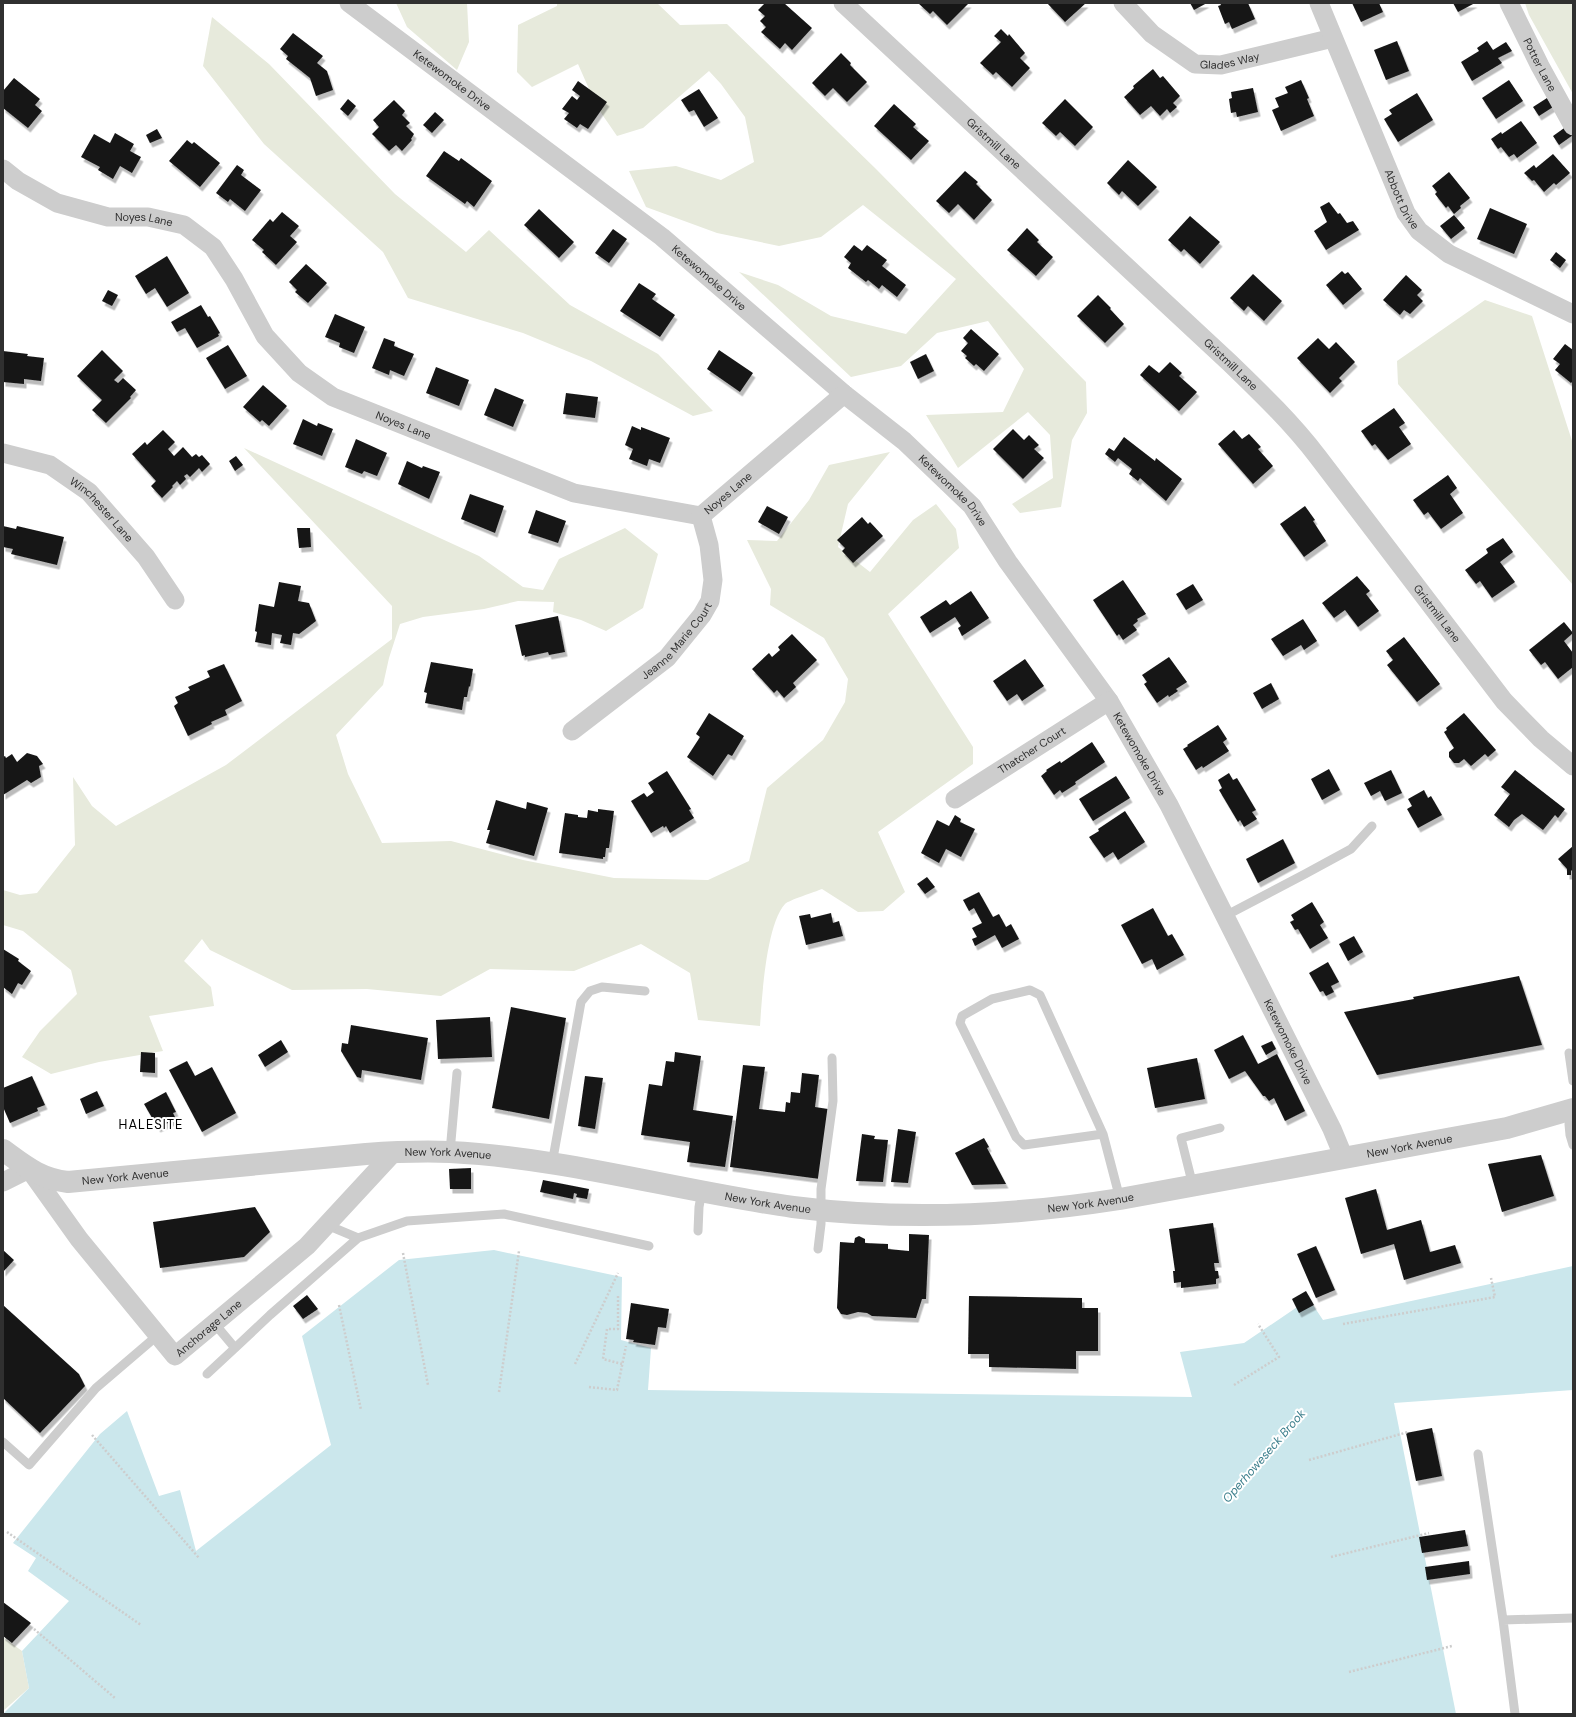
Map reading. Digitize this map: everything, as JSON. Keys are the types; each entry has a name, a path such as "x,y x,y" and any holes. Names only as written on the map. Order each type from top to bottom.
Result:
{"street":[{"name":"Ketewomoke Drive","path":"349,3 662,237 844,394 904,442 972,506 1008,562 1109,702 1169,805 1332,1129 1344,1158"},
{"name":"Gristmill Lane","path":"843,3 1276,407 1318,457 1504,701 1541,740 1573,766"},
{"name":"Glades Way","path":"1123,3 1152,34 1196,64 1221,65 1333,38"},
{"name":"Abbott Drive","path":"1319,3 1406,213 1418,231 1449,254 1573,314"},
{"name":"Potter Lane","path":"1508,3 1573,126"},
{"name":"Noyes Lane","path":"3,169 18,181 57,203 108,217 148,217 184,224 213,247 234,279 265,336 299,373 333,396 574,493 701,516 844,394"},
{"name":"Winchester Lane","path":"3,453 50,465 89,492 146,557 176,600"},
{"name":"Jeanne Marie Court","path":"572,730 667,658 702,615 710,601 713,580 709,545 701,516"},
{"name":"Thatcher Court","path":"955,799 1109,702"},
{"name":"New York Avenue","path":"3,1150 29,1169 48,1179 68,1182 394,1152 450,1152 504,1157 552,1164 702,1191 820,1210 887,1215 950,1215 1007,1213 1120,1200 1507,1128 1572,1125"},
{"name":"Anchorage Lane","path":"29,1169 79,1239 175,1356 306,1246 394,1152"},
{"path":"3,1182 29,1169"}],"lane":[{"path":"1225,916 1351,849 1372,826"},
{"path":"552,1164 581,1002 590,991 602,987 645,990"},
{"path":"1103,1134 1024,1145 1016,1137 960,1023 962,1016 992,999 1030,990 1040,995 1103,1134 1120,1200"},
{"path":"1569,1053 1573,1081"},
{"path":"818,1249 821,1189 833,1101 832,1058"},
{"path":"450,1152 457,1073"},
{"path":"1193,1186 1181,1138 1220,1128"},
{"path":"698,1231 699,1207 702,1191"},
{"path":"207,1374 358,1238 407,1221 504,1214 649,1246"},
{"path":"327,1225 358,1238"},
{"path":"214,1323 235,1348"},
{"path":"3,1442 29,1465 96,1388 158,1335"},
{"path":"1478,1454 1503,1620 1515,1714"},
{"path":"1503,1620 1573,1618"}],"path":[{"path":"499,1392 519,1251"},
{"path":"403,1253 428,1385"},
{"path":"575,1364 618,1272"},
{"path":"1343,1324 1495,1297 1491,1278"},
{"path":"618,1296 618,1329 607,1329 603,1359 622,1364"},
{"path":"338,1305 361,1410"},
{"path":"1234,1385 1280,1357 1258,1324"},
{"path":"589,1387 617,1390 626,1346"},
{"path":"1308,1460 1408,1432"},
{"path":"92,1435 199,1558"},
{"path":"7,1532 141,1625"},
{"path":"1332,1557 1430,1532"},
{"path":"34,1629 115,1698"},
{"path":"1349,1672 1452,1646"}],"shaded area":[{"path":"396,3 467,3 469,42 457,70 407,27"},
{"path":"557,3 657,3 680,25 727,24 876,169 1086,382 1087,413 1072,440 1061,507 1020,513 1012,504 1053,478 1050,435 1028,412 958,468 926,415 1003,412 1024,369 988,321 937,333 901,366 851,377 739,272 778,285 831,316 906,334 956,279 863,205 821,237 779,246 717,233 646,207 629,171 676,166 721,180 754,162 745,117 721,84 709,71 643,128 617,136 597,107 578,64 532,87 517,72 518,25 557,6"},
{"path":"1525,3 1573,3 1573,94 1529,15"},
{"path":"212,17 269,64 395,194 466,252 489,230 570,305 658,354 713,411 693,416 591,361 523,333 408,298 383,252 264,144 203,66"},
{"path":"1485,300 1532,316 1573,444 1573,585 1398,384 1397,361"},
{"path":"244,448 479,556 523,587 543,590 559,559 625,528 658,554 643,608 606,631 581,620 553,612 554,602 518,601 484,609 423,617 400,624 389,658 383,685 336,735 348,774 382,843 451,841 523,860 614,878 708,880 749,861 767,788 823,740 845,702 848,679 824,638 770,605 771,589 747,540 777,541 809,500 829,465 890,452 848,504 838,547 870,572 913,520 936,504 956,529 959,548 888,614 973,747 973,764 878,832 905,892 883,911 858,912 822,889 787,902 779,914 773,928 769,944 760,1026 698,1020 690,973 641,944 574,971 490,969 441,996 367,989 292,990 210,950 202,939 184,961 211,987 214,1006 149,1016 163,1051 99,1062 51,1074 22,1057 40,1031 77,994 71,970 23,931 3,925 3,890 20,895 37,893 75,845 73,777 92,806 116,826 226,765 392,639 392,606"},
{"path":"3,1637 22,1651 29,1688 3,1711"}],"water":[{"name":"Operhoweseck Brook","path":"494,1250 622,1277 621,1340 651,1348 648,1390 1192,1397 1180,1352 1244,1343 1309,1299 1323,1320 1573,1266 1573,1390 1394,1403 1456,1714 3,1714 29,1688 22,1651 69,1601 28,1571 36,1558 13,1543 100,1434 127,1411 159,1496 180,1490 196,1551 331,1445 302,1336 399,1260"}],"building":[{"path":"765,3 784,3 812,28 792,50 785,43 780,49 761,32 766,27 760,21 765,16 758,10"},
{"path":"918,3 969,3 947,25 933,11 930,14"},
{"path":"1047,3 1086,3 1065,22"},
{"path":"1190,3 1207,3 1194,10"},
{"path":"1220,3 1248,3 1255,19 1232,29 1229,22 1225,24 1218,6 1221,5"},
{"path":"1352,3 1379,3 1383,12 1361,22"},
{"path":"1453,3 1475,3 1458,12"},
{"path":"1001,29 1008,36 1009,34 1025,53 1020,58 1030,68 1012,87 996,72 993,75 980,63 1001,42 994,36"},
{"path":"293,33 323,56 317,63 327,71 333,90 316,96 310,78 286,59 288,56 280,49"},
{"path":"1397,41 1409,71 1386,80 1374,50"},
{"path":"1487,41 1493,50 1506,42 1512,51 1498,58 1502,63 1472,81 1461,62 1479,51 1477,48"},
{"path":"841,53 851,63 850,65 867,82 847,102 833,88 825,96 812,83"},
{"path":"1153,69 1160,78 1163,76 1180,96 1173,103 1177,107 1170,113 1167,109 1160,116 1151,106 1140,115 1124,97 1134,88 1133,86"},
{"path":"14,78 40,99 35,105 42,111 28,128 3,108 3,91"},
{"path":"1301,80 1309,98 1307,99 1314,116 1281,131 1272,110 1279,107 1275,98 1288,93 1285,87"},
{"path":"1509,80 1523,101 1496,119 1482,98"},
{"path":"578,81 607,102 588,129 580,124 577,128 564,119 569,113 562,109 572,96 577,100 580,96 572,90"},
{"path":"1253,88 1258,112 1237,117 1236,112 1231,113 1229,99 1232,98 1231,92"},
{"path":"699,89 718,118 704,127 694,110 689,112 681,100"},
{"path":"1417,93 1433,120 1398,142 1384,119 1392,114 1389,110"},
{"path":"1547,98 1553,107 1539,116 1533,107"},
{"path":"348,99 356,106 348,116 340,109"},
{"path":"1065,99 1093,127 1075,146 1060,132 1056,136 1042,123"},
{"path":"394,100 405,111 402,115 410,123 406,126 414,134 411,139 412,140 402,151 396,145 389,151 372,134 379,127 373,120"},
{"path":"894,104 916,124 913,127 929,141 911,160 874,126"},
{"path":"435,112 444,120 432,133 423,125"},
{"path":"1521,121 1537,143 1517,158 1514,154 1509,157 1501,147 1498,149 1491,139 1501,132 1502,134"},
{"path":"1567,126 1573,135 1559,145 1553,136"},
{"path":"157,129 162,138 150,143 146,135"},
{"path":"115,133 134,144 130,151 141,157 132,173 120,166 113,179 98,170 100,167 81,157 94,134 110,143"},
{"path":"187,140 192,144 194,142 220,163 200,187 169,161"},
{"path":"444,151 459,161 461,158 492,181 474,207 467,201 465,204 426,176"},
{"path":"1553,154 1570,173 1556,185 1554,183 1544,192 1534,180 1532,181 1524,173 1534,165 1536,168"},
{"path":"1128,160 1157,187 1138,206 1122,191 1119,195 1107,183"},
{"path":"237,165 244,170 241,175 261,190 245,211 230,199 228,202 216,193"},
{"path":"965,171 978,182 976,184 992,200 974,220 958,204 949,213 936,201"},
{"path":"1449,172 1470,198 1460,206 1461,208 1454,214 1448,206 1446,208 1435,194 1437,192 1432,186"},
{"path":"1329,202 1347,223 1353,221 1359,230 1326,250 1314,231 1327,222 1320,207"},
{"path":"1490,208 1527,224 1514,254 1477,239"},
{"path":"539,209 574,242 559,258 524,225"},
{"path":"282,212 299,226 290,236 297,242 276,265 262,252 264,250 252,240 270,219 273,222"},
{"path":"1454,215 1465,228 1451,239 1440,226"},
{"path":"1190,216 1220,242 1200,264 1184,249 1181,252 1168,240"},
{"path":"1027,228 1039,240 1037,242 1053,257 1036,276 1007,250"},
{"path":"613,229 627,239 609,263 595,253"},
{"path":"854,245 862,251 867,245 887,260 882,266 906,285 897,297 882,285 879,289 868,280 866,282 848,268 851,263 844,257"},
{"path":"1556,252 1566,260 1560,268 1550,260"},
{"path":"167,256 189,293 167,307 155,288 146,294 135,276"},
{"path":"306,264 327,283 308,303 295,292 297,290 289,282"},
{"path":"1342,271 1345,274 1348,272 1362,289 1343,305 1326,285"},
{"path":"1253,274 1282,301 1264,321 1248,306 1244,311 1230,298"},
{"path":"1406,275 1422,290 1417,295 1423,301 1410,314 1404,310 1400,315 1383,300"},
{"path":"639,283 656,294 652,299 675,315 660,337 620,311"},
{"path":"108,290 118,295 112,306 102,301"},
{"path":"1098,295 1124,324 1105,343 1077,316"},
{"path":"201,305 208,317 210,316 220,333 218,334 219,336 197,348 185,328 177,332 171,322"},
{"path":"335,314 365,327 354,353 339,347 340,343 325,337"},
{"path":"971,329 999,354 984,371 976,364 974,366 965,358 967,356 961,351 968,343 963,338"},
{"path":"384,338 395,342 394,346 414,354 404,376 390,370 389,375 372,368"},
{"path":"1318,338 1329,349 1336,342 1355,362 1339,378 1342,381 1330,393 1297,358"},
{"path":"1565,344 1573,350 1573,381 1571,383 1555,370 1560,364 1553,359"},
{"path":"228,345 247,376 225,389 206,358"},
{"path":"102,350 123,371 114,380 118,383 123,378 136,390 130,397 131,398 106,423 92,410 102,400 77,376"},
{"path":"719,350 753,373 740,392 707,369"},
{"path":"3,351 28,354 27,356 44,358 41,381 24,379 24,384 3,382"},
{"path":"926,354 934,371 918,379 910,362"},
{"path":"1170,362 1182,373 1179,376 1197,392 1179,411 1140,375 1149,365 1159,373"},
{"path":"436,367 469,380 459,406 426,393"},
{"path":"263,385 287,406 269,426 262,420 260,422 243,407"},
{"path":"495,388 524,400 513,427 484,415"},
{"path":"566,393 598,397 595,418 563,414"},
{"path":"1394,408 1405,423 1399,427 1411,444 1388,460 1375,444 1372,446 1361,431"},
{"path":"303,419 317,426 318,423 333,429 322,456 293,444"},
{"path":"632,426 641,430 641,427 670,438 660,463 649,459 647,466 629,459 633,449 625,445"},
{"path":"1013,429 1024,440 1029,435 1039,445 1034,449 1044,458 1023,479 993,449"},
{"path":"163,430 175,442 168,449 174,456 183,447 192,457 196,454 199,457 202,455 210,464 202,472 199,468 190,477 187,474 184,476 186,479 180,485 177,481 162,498 151,486 156,481 132,454 145,442 147,445"},
{"path":"1234,430 1242,439 1249,434 1261,447 1258,449 1273,466 1253,484 1218,444"},
{"path":"1124,437 1155,461 1156,458 1182,479 1166,501 1140,478 1138,481 1129,474 1132,469 1118,458 1115,462 1105,454 1109,448 1114,451"},
{"path":"356,439 387,453 377,476 364,471 362,474 345,467"},
{"path":"236,456 243,465 235,471 229,461"},
{"path":"407,461 422,468 423,466 440,472 429,499 398,484"},
{"path":"1448,475 1457,488 1450,494 1463,513 1441,529 1428,512 1424,515 1413,500"},
{"path":"470,494 504,506 495,533 461,519"},
{"path":"767,506 788,517 779,534 758,522"},
{"path":"1305,506 1315,520 1313,521 1326,541 1304,557 1280,524"},
{"path":"536,510 566,521 558,543 528,533"},
{"path":"862,517 868,524 870,522 883,536 853,563 842,551 845,548 837,540"},
{"path":"3,526 16,529 17,526 64,537 57,565 11,554 13,549 3,547"},
{"path":"297,528 310,528 311,547 299,548"},
{"path":"1503,538 1513,552 1500,562 1515,582 1492,598 1480,581 1476,584 1465,570 1488,553 1486,549"},
{"path":"1357,576 1370,591 1366,594 1379,611 1358,627 1345,610 1334,618 1322,603"},
{"path":"1123,580 1146,614 1137,619 1138,621 1133,625 1137,630 1123,640 1119,634 1117,636 1093,600"},
{"path":"279,582 301,586 298,601 309,603 316,621 299,634 293,633 291,645 280,643 282,635 272,633 271,645 255,642 259,604 274,607"},
{"path":"1193,584 1203,600 1186,610 1176,594"},
{"path":"971,591 989,618 962,636 958,628 961,626 955,617 930,633 920,617 946,600 950,605"},
{"path":"558,616 565,652 549,655 548,652 525,657 525,655 522,656 515,625"},
{"path":"1303,619 1317,641 1304,650 1301,645 1283,656 1271,639"},
{"path":"1564,622 1573,633 1564,641 1573,653 1573,667 1558,679 1545,662 1541,665 1529,650"},
{"path":"792,634 817,660 793,683 796,687 784,698 777,690 774,693 752,669 769,653 772,657 780,650 778,647"},
{"path":"1404,637 1440,684 1417,702 1387,665 1393,660 1386,651"},
{"path":"1169,657 1187,682 1176,689 1178,691 1169,697 1168,695 1157,703 1144,684 1147,682 1142,675"},
{"path":"1025,659 1044,686 1022,701 1017,694 1007,701 993,681"},
{"path":"431,662 473,669 470,687 469,686 467,697 464,697 462,710 425,703 427,693 424,692"},
{"path":"224,664 242,701 225,710 227,715 211,722 212,724 188,736 174,706 178,703 175,697 190,690 188,687 210,677 207,671"},
{"path":"1271,683 1279,699 1262,709 1253,693"},
{"path":"709,713 744,736 732,756 728,754 713,776 687,757 700,737 696,734"},
{"path":"1464,713 1496,750 1488,757 1485,754 1471,766 1464,759 1459,763 1454,763 1449,757 1449,752 1454,748 1444,732 1447,730 1446,728"},
{"path":"1218,725 1227,739 1223,742 1229,751 1203,768 1202,766 1196,770 1183,749"},
{"path":"1092,742 1105,762 1075,782 1076,784 1062,793 1060,790 1054,795 1041,776 1047,771 1046,770 1060,761 1061,763"},
{"path":"27,753 37,756 43,764 39,766 41,777 31,783 27,780 3,795 3,757 5,756 6,758 12,754 17,762"},
{"path":"1329,769 1340,790 1322,800 1311,779"},
{"path":"1391,770 1402,793 1385,801 1380,791 1371,796 1364,783"},
{"path":"1515,770 1565,809 1558,818 1555,815 1543,830 1522,814 1514,820 1509,827 1494,815 1510,794 1501,787"},
{"path":"667,771 691,809 689,810 694,818 670,833 666,826 664,828 663,826 651,833 631,801 644,793 647,797 654,792 648,783"},
{"path":"1229,773 1233,780 1237,778 1256,810 1252,812 1257,819 1244,827 1240,820 1238,822 1219,790 1222,788 1218,780"},
{"path":"1116,776 1130,798 1093,821 1079,799"},
{"path":"1424,790 1428,798 1431,796 1442,815 1418,828 1407,809 1412,806 1408,799"},
{"path":"496,800 526,809 527,802 548,808 534,856 486,843 490,830 487,830"},
{"path":"598,809 614,811 609,848 606,848 605,857 603,857 603,859 559,853 565,813 587,818 588,810 598,812"},
{"path":"1125,811 1145,842 1118,860 1113,852 1104,858 1089,837 1099,831 1098,829"},
{"path":"955,815 961,819 960,822 975,829 961,857 946,849 939,863 921,853 937,820 949,826"},
{"path":"1283,839 1295,863 1258,883 1246,859"},
{"path":"1573,846 1573,869 1571,871 1571,875 1567,875 1567,869 1558,859"},
{"path":"927,877 935,887 925,894 917,884"},
{"path":"979,892 993,917 999,914 1006,927 1011,924 1019,939 1002,948 995,935 975,946 972,939 977,937 972,928 982,923 974,908 969,911 963,900"},
{"path":"1312,902 1324,922 1320,925 1328,938 1310,949 1298,929 1295,930 1290,922 1294,920 1291,915"},
{"path":"1153,908 1168,936 1172,934 1184,955 1157,970 1152,959 1142,964 1121,925"},
{"path":"831,913 833,923 839,921 843,936 806,945 799,916 810,914 811,918"},
{"path":"1354,936 1363,952 1348,961 1339,944"},
{"path":"3,949 19,959 18,961 31,971 22,985 18,983 12,994 3,987"},
{"path":"1328,962 1339,982 1331,986 1334,992 1326,996 1323,991 1320,992 1309,973"},
{"path":"1519,976 1542,1045 1377,1075 1344,1012 1414,999 1413,997"},
{"path":"511,1007 566,1018 549,1119 492,1108"},
{"path":"490,1017 492,1057 438,1059 436,1020"},
{"path":"351,1025 428,1038 421,1080 362,1070 361,1078 357,1077 341,1051 342,1043 348,1044"},
{"path":"1243,1035 1258,1064 1277,1054 1305,1111 1285,1121 1274,1098 1269,1101 1265,1096 1263,1096 1245,1071 1229,1079 1214,1050"},
{"path":"281,1040 288,1052 265,1067 258,1055"},
{"path":"1272,1041 1276,1049 1266,1055 1261,1046"},
{"path":"141,1052 155,1053 155,1073 140,1072"},
{"path":"675,1052 701,1056 693,1110 733,1116 725,1167 687,1162 690,1142 641,1135 649,1084 662,1086 666,1061 674,1062"},
{"path":"1197,1058 1205,1099 1155,1108 1147,1068"},
{"path":"187,1061 195,1076 212,1067 236,1113 202,1132 169,1070"},
{"path":"743,1065 765,1067 759,1109 785,1112 786,1102 790,1103 791,1092 800,1093 802,1073 819,1075 815,1107 828,1109 820,1179 730,1167"},
{"path":"32,1076 45,1105 37,1108 38,1111 10,1123 3,1107 3,1088"},
{"path":"585,1076 603,1078 595,1129 578,1126"},
{"path":"97,1091 104,1106 86,1114 80,1099"},
{"path":"166,1092 176,1112 173,1113 176,1119 158,1128 144,1104"},
{"path":"898,1129 916,1132 908,1183 891,1182"},
{"path":"862,1134 875,1136 874,1139 888,1140 883,1182 856,1181"},
{"path":"984,1138 989,1147 987,1148 1006,1184 972,1185 955,1153"},
{"path":"1541,1155 1554,1196 1502,1212 1488,1164"},
{"path":"471,1168 471,1189 450,1189 449,1169"},
{"path":"543,1180 589,1189 587,1199 576,1197 577,1194 574,1193 573,1199 540,1192"},
{"path":"1376,1189 1387,1230 1421,1220 1430,1252 1455,1245 1461,1263 1404,1280 1394,1244 1361,1254 1345,1198"},
{"path":"255,1207 270,1232 244,1257 160,1268 153,1222"},
{"path":"1213,1223 1219,1263 1214,1263 1215,1271 1218,1271 1219,1278 1216,1279 1216,1284 1181,1288 1181,1282 1174,1283 1173,1271 1175,1271 1169,1229"},
{"path":"909,1234 929,1235 926,1299 922,1299 916,1318 872,1316 867,1313 858,1312 847,1315 841,1314 837,1308 840,1242 854,1243 855,1238 859,1236 865,1239 865,1243 888,1244 888,1249 909,1251"},
{"path":"1316,1246 1335,1290 1316,1298 1297,1254"},
{"path":"3,1250 14,1260 3,1272"},
{"path":"1306,1291 1314,1305 1299,1313 1292,1299"},
{"path":"307,1295 318,1309 303,1319 293,1306"},
{"path":"969,1296 1082,1298 1082,1308 1098,1308 1098,1351 1076,1351 1076,1369 989,1367 989,1354 968,1354"},
{"path":"631,1303 669,1309 666,1328 658,1327 655,1345 633,1342 634,1340 626,1339"},
{"path":"3,1305 79,1374 85,1386 40,1433 3,1398"},
{"path":"1432,1428 1442,1476 1416,1481 1406,1433"},
{"path":"1465,1530 1468,1546 1422,1553 1419,1537"},
{"path":"1469,1561 1470,1574 1427,1580 1425,1567"},
{"path":"3,1602 31,1623 12,1643 3,1636"}],"district":[{"name":"HALESITE","path":"151,1124"}]}
